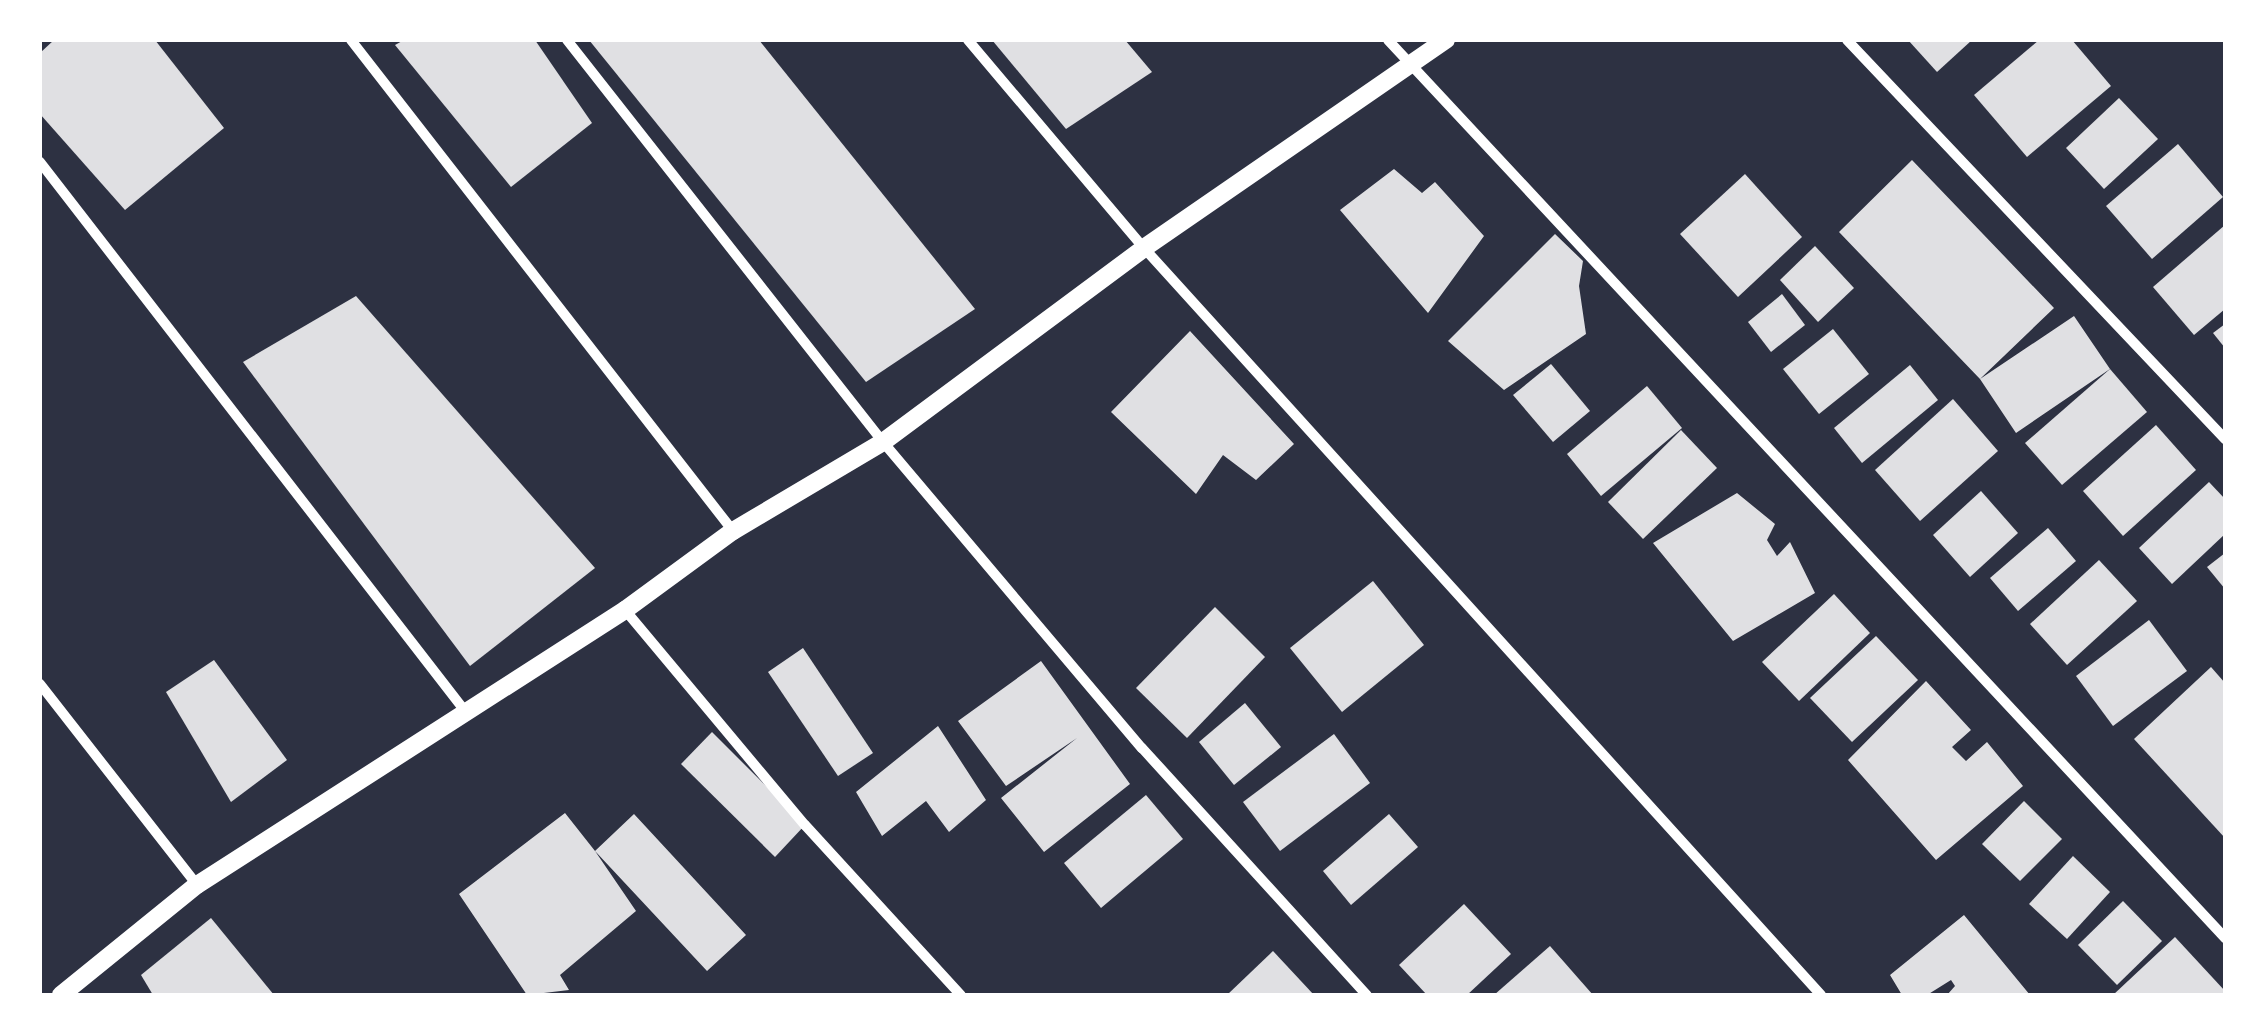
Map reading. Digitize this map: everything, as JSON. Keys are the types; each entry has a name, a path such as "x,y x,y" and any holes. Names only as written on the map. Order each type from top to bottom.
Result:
{"street":[{"path":"351,40 733,531"},
{"path":"567,40 883,442 1142,748 1367,995"},
{"path":"968,40 1144,248 1821,995"},
{"path":"1388,40 2225,938"},
{"path":"65,994 197,885 625,610 733,531 883,442 1144,248 1446,40"},
{"path":"1846,40 2225,439"},
{"path":"40,162 465,712"},
{"path":"625,610 805,825 961,995"},
{"path":"40,684 197,885"}],"building":[{"path":"54,40 155,40 224,128 125,210 40,114 40,53"},
{"path":"404,40 535,40 592,123 511,187 395,45"},
{"path":"589,40 759,40 975,309 866,382"},
{"path":"992,40 1125,40 1152,72 1066,129"},
{"path":"1908,40 1972,40 1937,72"},
{"path":"2039,40 2072,40 2111,86 2027,157 1974,95"},
{"path":"2119,98 2158,139 2104,189 2066,148"},
{"path":"2178,144 2223,197 2152,259 2106,206"},
{"path":"1912,160 2054,308 1980,379 1839,232"},
{"path":"1394,169 1422,193 1435,182 1484,236 1428,313 1340,210"},
{"path":"1745,174 1802,237 1738,297 1680,234"},
{"path":"2225,225 2225,309 2194,335 2153,287"},
{"path":"1555,234 1583,261 1579,286 1586,334 1504,390 1448,341"},
{"path":"1815,246 1854,288 1818,322 1780,280"},
{"path":"1782,294 1805,325 1771,352 1748,322"},
{"path":"356,296 595,568 470,666 243,362"},
{"path":"2074,316 2110,369 2016,433 1980,379"},
{"path":"2225,324 2225,348 2213,333"},
{"path":"1833,329 1869,374 1819,414 1783,369"},
{"path":"1190,331 1294,444 1256,480 1223,455 1196,494 1111,412"},
{"path":"1551,364 1590,411 1553,442 1513,395"},
{"path":"1910,365 1938,400 1862,463 1834,428"},
{"path":"2110,369 2147,412 2062,485 2025,443"},
{"path":"1647,386 1682,428 1601,496 1567,454"},
{"path":"1953,399 1998,451 1920,521 1875,470"},
{"path":"2156,425 2196,470 2123,536 2083,491"},
{"path":"1681,430 1717,468 1643,539 1608,502"},
{"path":"2209,482 2225,499 2225,534 2172,584 2139,548"},
{"path":"1981,491 2018,533 1970,577 1933,535"},
{"path":"1737,493 1775,524 1767,540 1777,556 1790,542 1815,593 1733,641 1653,543"},
{"path":"2048,528 2076,561 2018,611 1990,578"},
{"path":"2225,553 2225,589 2207,567"},
{"path":"2099,560 2137,601 2067,665 2030,624"},
{"path":"1373,581 1424,645 1342,712 1290,648"},
{"path":"1834,594 1870,633 1799,701 1762,662"},
{"path":"1215,607 1265,657 1187,738 1136,688"},
{"path":"2149,620 2187,671 2113,726 2076,676"},
{"path":"1876,636 1918,680 1852,742 1810,698"},
{"path":"803,648 873,753 838,776 768,672"},
{"path":"214,660 287,760 231,802 166,692"},
{"path":"1041,661 1130,784 1044,852 1001,798 1077,738 1006,786 958,721"},
{"path":"2211,667 2225,683 2225,838 2134,739"},
{"path":"1926,681 1971,730 1952,747 1966,761 1987,742 2023,786 1936,860 1848,760"},
{"path":"1245,703 1281,747 1234,785 1199,742"},
{"path":"938,726 986,800 949,832 926,801 882,836 856,792"},
{"path":"712,732 805,825 775,857 681,764"},
{"path":"1334,734 1370,783 1280,851 1243,802"},
{"path":"1146,795 1183,839 1101,908 1064,863"},
{"path":"2024,801 2062,839 2020,881 1982,844"},
{"path":"565,813 636,911 560,975 569,990 527,995 459,894"},
{"path":"634,814 746,935 707,971 595,851"},
{"path":"1389,814 1418,847 1351,905 1323,871"},
{"path":"2073,856 2110,892 2067,939 2029,904"},
{"path":"2123,901 2162,941 2117,985 2078,945"},
{"path":"1464,904 1511,954 1467,995 1427,995 1399,965"},
{"path":"1964,915 2030,995 1947,995 1955,986 1951,980 1927,995 1902,995 1890,975"},
{"path":"211,918 274,995 153,995 141,975"},
{"path":"2175,937 2225,991 2221,995 2113,995"},
{"path":"1550,946 1593,995 1494,995"},
{"path":"1273,951 1314,995 1227,995"}]}
